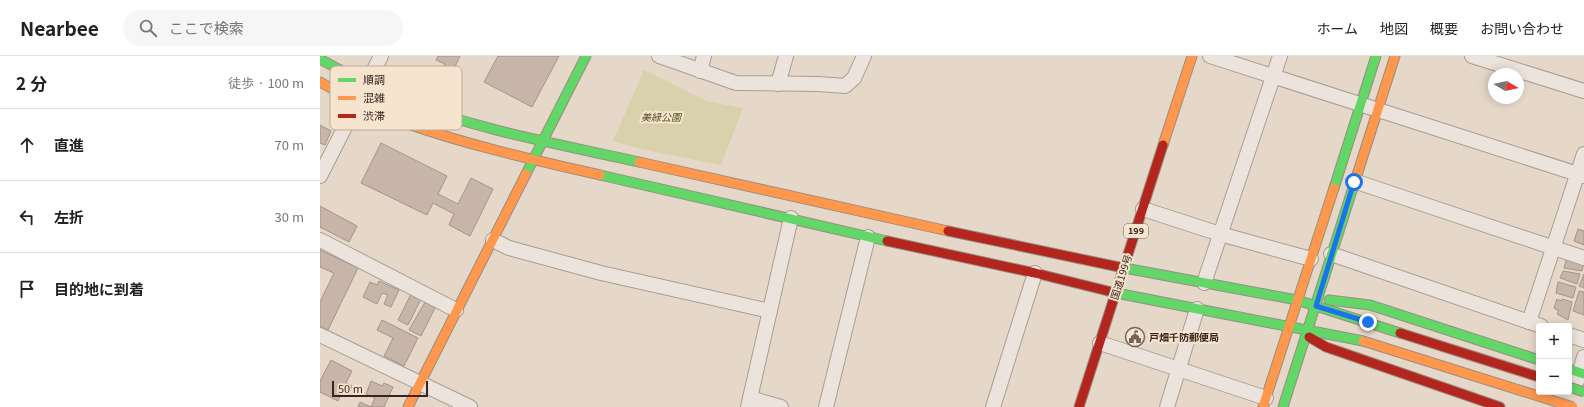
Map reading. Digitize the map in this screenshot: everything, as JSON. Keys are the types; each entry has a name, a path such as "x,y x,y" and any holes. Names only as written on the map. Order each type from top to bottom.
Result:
{"main road":[{"path":"408,407 586,56"},
{"name":"国道199号","path":"1079,407 1192,56"},
{"path":"1264,402 1376,56"},
{"path":"1287,406 1354,182 1395,56"},
{"path":"320,59 333,66"},
{"path":"320,82 330,88"},
{"path":"462,122 913,223 1124,268 1297,300 1317,303 1370,306 1536,359"},
{"path":"425,130 450,138 534,159 868,237 1035,273 1116,293 1288,326 1308,333 1363,340 1573,407"},
{"path":"1317,303 1368,322 1536,376"},
{"path":"1308,333 1326,347 1500,407"},
{"path":"1572,388 1584,392"}],"street":[{"path":"377,66 382,56"},
{"path":"659,56 736,83 818,84 845,86 854,78 864,56"},
{"path":"700,71 704,56"},
{"path":"778,84 786,56"},
{"path":"1210,56 1274,75 1581,175"},
{"path":"1204,283 1280,56"},
{"path":"1472,56 1584,91"},
{"path":"320,176 344,130"},
{"path":"1332,254 1535,324 1553,248 1581,175 1584,154"},
{"path":"1354,182 1584,258"},
{"path":"1143,209 1220,234 1311,259"},
{"path":"781,407 749,402 790,218"},
{"path":"826,407 868,237"},
{"path":"320,240 456,310"},
{"path":"493,240 509,248 602,273 770,312"},
{"path":"993,407 1035,273"},
{"path":"1167,407 1197,309"},
{"path":"320,335 470,407"},
{"path":"1572,336 1584,340"},
{"path":"1100,343 1178,369 1264,402"},
{"path":"1569,407 1577,372 1584,357"}],"green space":[{"name":"美緑公園","path":"644,70 706,101 743,108 721,165 641,149 613,141"}],"building":[{"path":"438,56 460,56 455,66 444,66 445,64 436,60"},
{"path":"498,56 559,56 532,107 484,82"},
{"path":"320,125 331,131 325,145 320,143"},
{"path":"381,143 447,176 438,194 458,204 471,178 493,189 470,236 449,225 454,214 433,203 427,215 361,183"},
{"path":"320,206 357,226 349,242 320,227"},
{"path":"1578,229 1584,231 1584,245 1574,241"},
{"path":"320,250 358,268 328,330 320,326 320,302 334,273 320,267"},
{"path":"1568,253 1584,263 1582,271 1564,268"},
{"path":"1563,271 1580,274 1577,284 1560,278"},
{"path":"1584,274 1584,288 1579,286"},
{"path":"379,281 399,290 391,307 384,304 388,295 382,293 377,304 363,297 370,282 377,285"},
{"path":"1558,282 1576,287 1573,298 1556,293"},
{"path":"1579,291 1584,292 1584,315 1573,311"},
{"path":"411,294 421,299 408,325 398,320"},
{"path":"1557,299 1572,302 1568,320 1557,314 1559,311 1554,308"},
{"path":"425,302 435,308 421,336 409,330"},
{"path":"382,320 418,338 404,366 384,356 393,338 377,330"},
{"path":"331,360 352,371 346,383 352,386 349,393 343,390 338,401 320,392 320,381"},
{"path":"371,381 382,386 384,383 393,387 384,407 371,407 375,398 366,394"},
{"path":"360,402 371,407 358,407"}],"traffic: fast":[{"path":"526,174 586,56"},
{"path":"1334,188 1376,56"},
{"path":"320,59 333,66"},
{"path":"462,121 519,136 639,162"},
{"path":"600,175 887,241"},
{"path":"1283,407 1357,175"},
{"path":"1119,267 1297,300 1400,333"},
{"path":"1116,293 1363,341"},
{"path":"1329,300 1370,305 1536,359"},
{"path":"1572,370 1584,374"},
{"path":"1572,388 1584,392"}],"traffic: slow":[{"path":"1163,145 1192,56"},
{"path":"1357,175 1395,56"},
{"path":"320,82 330,88"},
{"path":"426,130 503,152 600,175"},
{"path":"639,162 948,231"},
{"path":"408,407 526,174"},
{"path":"1263,407 1334,188"},
{"path":"1363,341 1573,407"}],"traffic: jam":[{"path":"1079,407 1163,145"},
{"path":"948,231 1119,267"},
{"path":"887,241 1035,273 1116,293"},
{"path":"1400,333 1536,376"},
{"path":"1309,337 1326,347 1500,407"}],"place":[{"name":"戸畑千防郵便局","path":"1135,337"}],"route":[{"path":"1354,182 1316,306 1368,322"}]}
